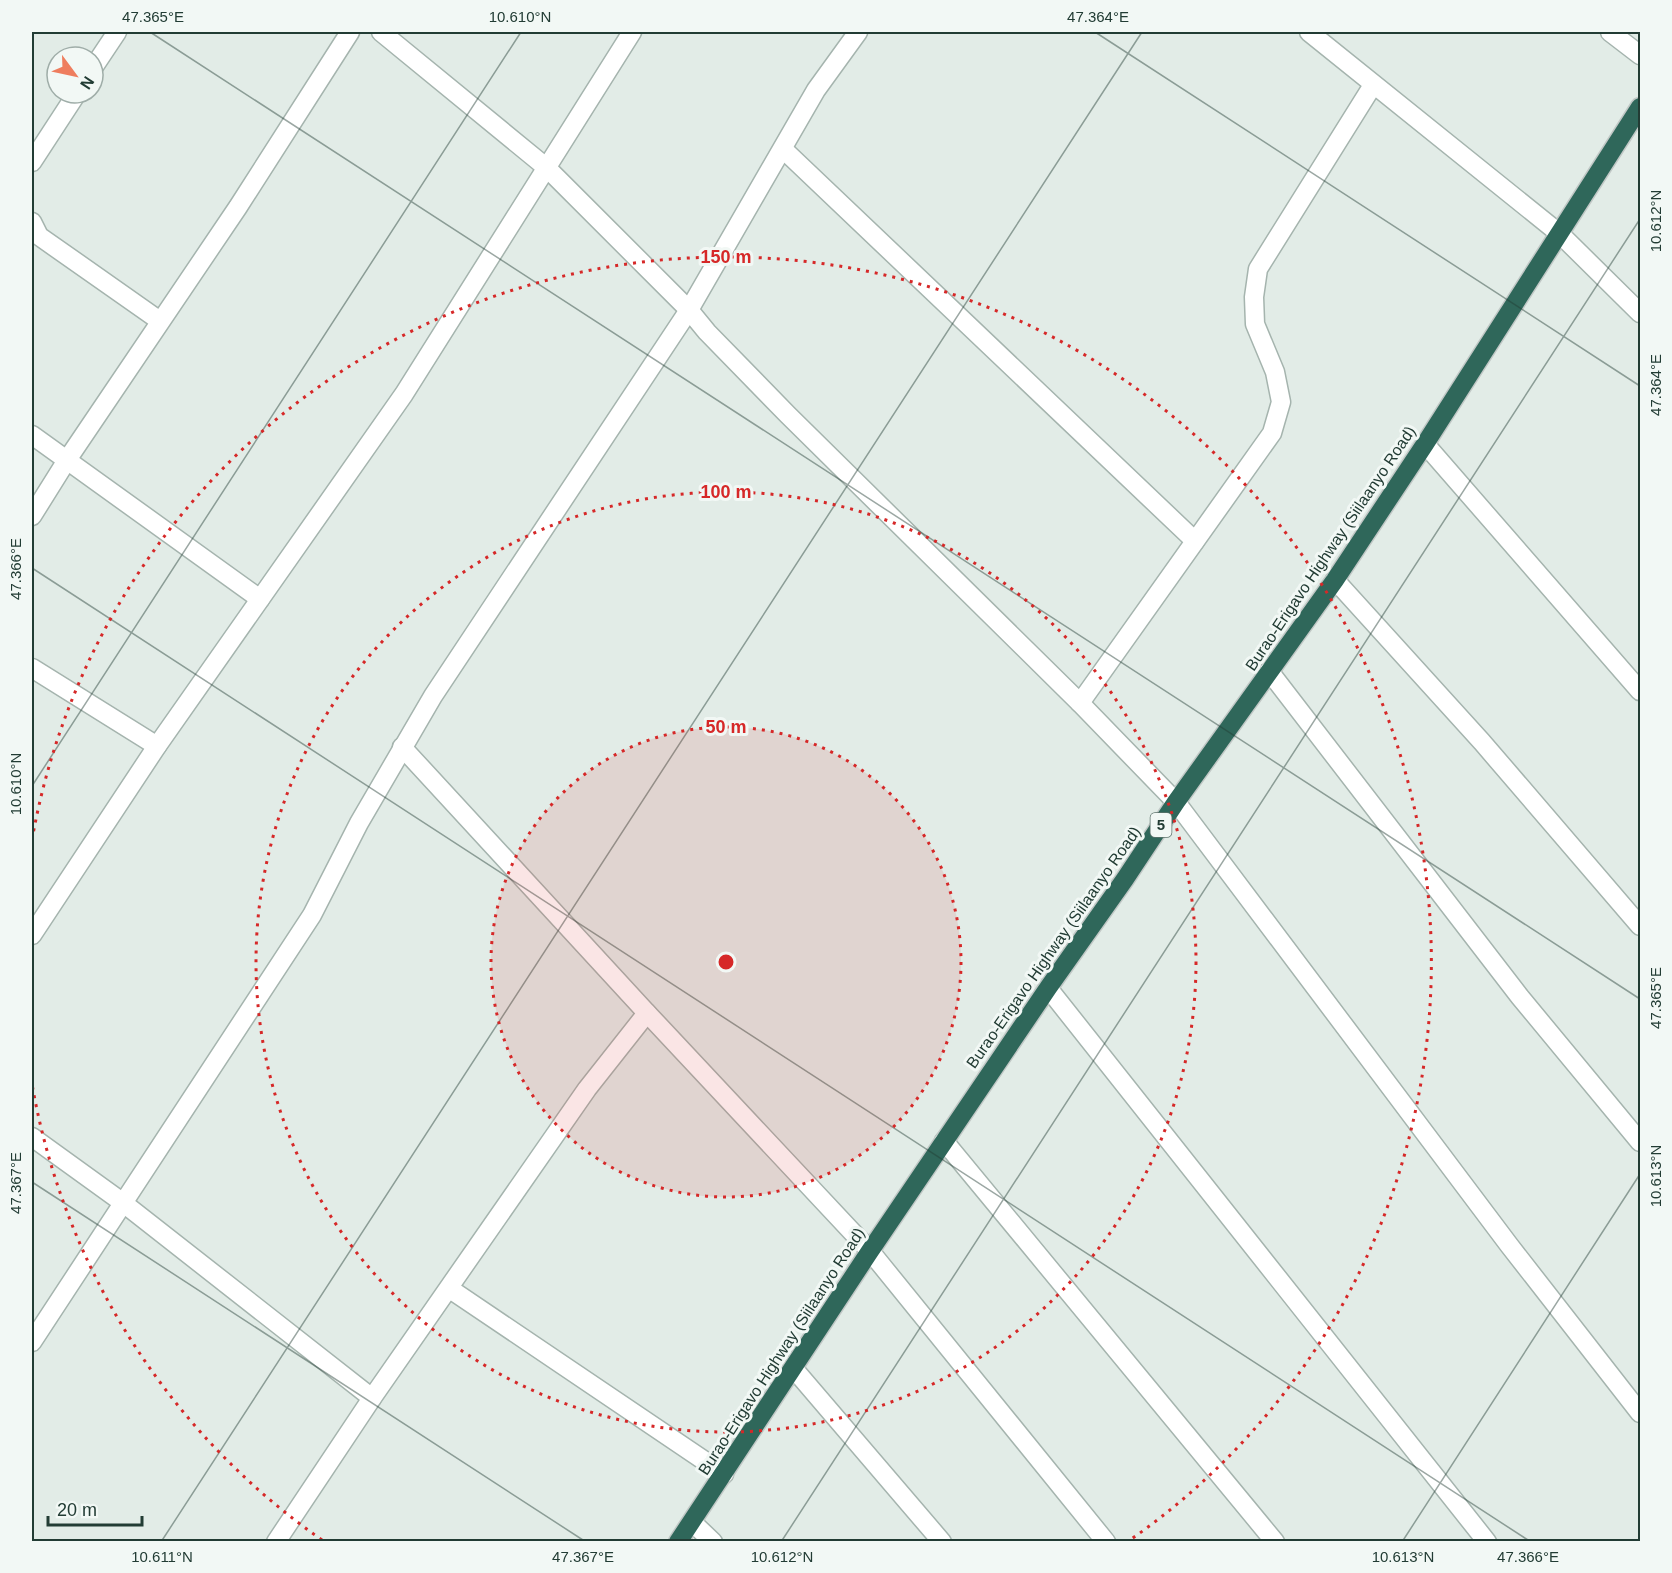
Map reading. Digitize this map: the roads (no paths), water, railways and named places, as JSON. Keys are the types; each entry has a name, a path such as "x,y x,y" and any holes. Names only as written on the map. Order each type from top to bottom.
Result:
{"highway":[{"name":"Burao-Erigavo Highway (Siilaanyo Road)","path":"678,1542 870,1251 1048,988 1176,802 1335,579 1638,115"}],"street":[{"path":"105,50 117,32"},
{"path":"32,516 67,460 238,207 350,32"},
{"path":"381,32 547,168 689,310 707,332 788,415 1080,703 1176,802 1509,1245 1641,1413"},
{"path":"32,935 157,746 404,394 632,32"},
{"path":"32,1342 312,915 402,747 496,598 689,310 816,90 858,32"},
{"path":"1309,32 1560,234 1641,313"},
{"path":"1610,32 1641,55"},
{"path":"1080,703 1272,433 1281,402 1275,372 1255,324 1254,297 1258,268 1373,85"},
{"path":"32,162 69,105"},
{"path":"783,149 1195,541"},
{"path":"32,222 39,236 160,321"},
{"path":"32,435 260,599"},
{"path":"1425,444 1641,691"},
{"path":"1335,579 1482,742 1641,926"},
{"path":"32,668 157,746"},
{"path":"1269,671 1520,997 1641,1142"},
{"path":"402,747 870,1251 1106,1542"},
{"path":"1048,988 1487,1542"},
{"path":"276,1542 372,1398 587,1089 647,1013"},
{"path":"32,1137 122,1202 372,1398"},
{"path":"944,1141 1275,1542"},
{"path":"450,1289 724,1474"},
{"path":"794,1369 942,1542"},
{"path":"692,1522 713,1542"}]}
